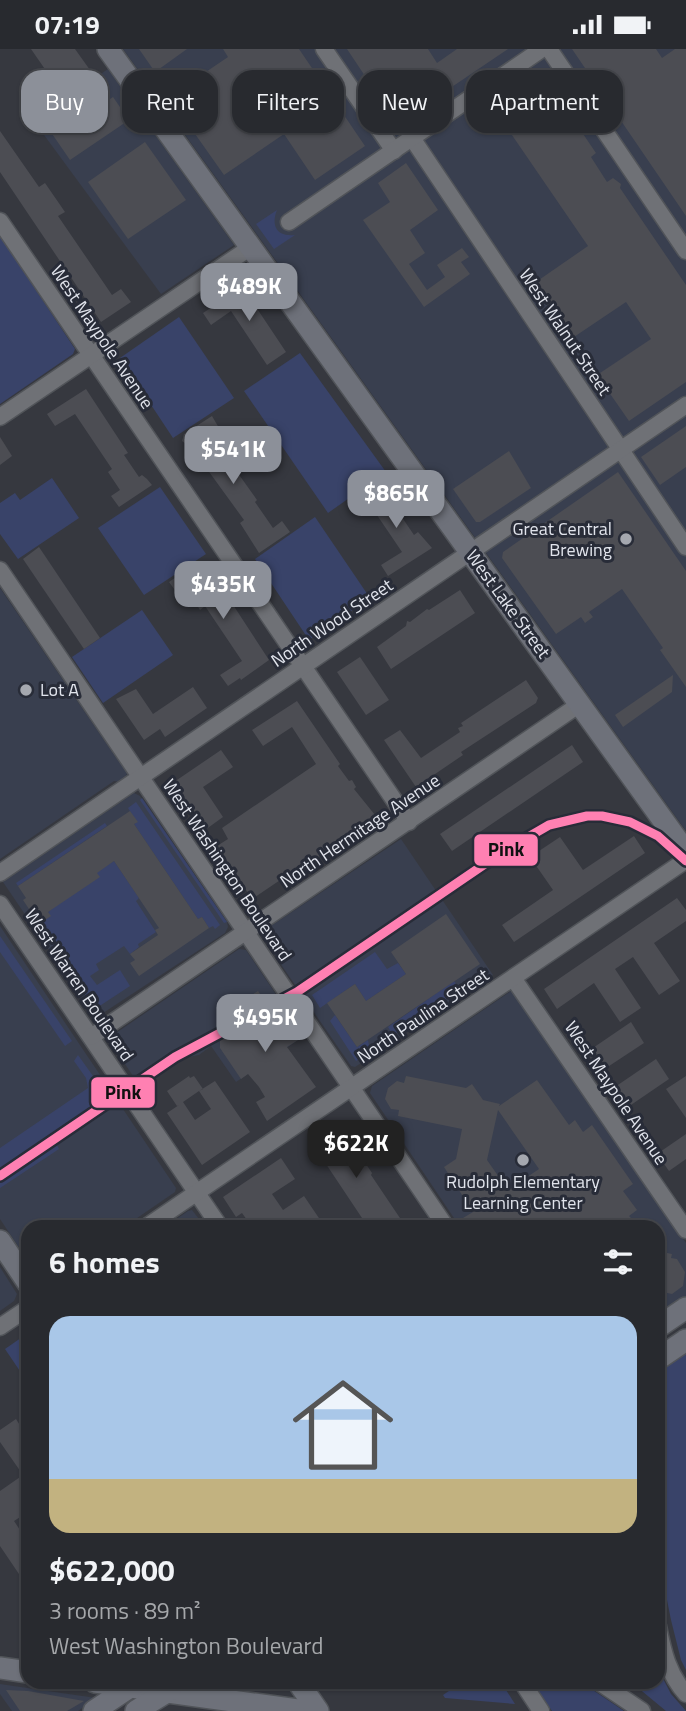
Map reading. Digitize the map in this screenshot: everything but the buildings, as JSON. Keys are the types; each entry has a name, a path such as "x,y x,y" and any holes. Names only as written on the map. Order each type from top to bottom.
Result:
{"main road":[{"name":"West Lake Street","path":"108,49 686,852"},
{"path":"0,1241 21,1272"},
{"path":"665,1322 686,1308"},
{"path":"665,1354 686,1340"},
{"path":"0,1668 21,1671"},
{"path":"94,1711 127,1689"},
{"path":"151,1689 305,1711"},
{"path":"136,1711 171,1689"},
{"path":"303,1689 318,1711"}],"street":[{"path":"324,49 394,151"},
{"path":"289,222 542,49"},
{"path":"549,49 686,251"},
{"name":"West Walnut Street","path":"412,138 686,547"},
{"name":"West Maypole Avenue","path":"0,221 409,822"},
{"path":"0,417 251,247"},
{"name":"North Wood Street","path":"0,873 686,405"},
{"name":"West Washington Boulevard","path":"0,570 441,1220"},
{"name":"North Hermitage Avenue","path":"91,1037 580,704"},
{"name":"North Paulina Street","path":"156,1220 686,860"},
{"name":"West Warren Boulevard","path":"0,904 215,1220"},
{"name":"West Maypole Avenue","path":"513,978 686,1230"},
{"path":"0,1327 21,1313"},
{"path":"665,1655 674,1678 686,1694"},
{"path":"527,1689 541,1711"},
{"path":"609,1689 642,1711"}],"shaded area":[{"path":"123,49 686,49 686,831 184,133 218,133 218,70 138,70"},
{"path":"107,70 122,89 122,133 154,133 234,245 161,294 43,133 108,133"},
{"path":"277,210 275,225 279,232 295,235 274,249 256,224"},
{"path":"0,236 75,349 73,354 0,404"},
{"path":"179,317 234,398 173,438 120,358"},
{"path":"300,353 386,472 328,513 244,391"},
{"path":"52,478 79,518 18,559 0,534 0,503 15,493 20,500"},
{"path":"160,487 206,554 144,595 98,528"},
{"path":"315,517 370,598 309,640 255,559"},
{"name":"Lot A","path":"0,588 119,762 124,763 128,771 125,778 119,782 114,781 0,859"},
{"path":"142,610 173,655 103,703 72,657"},
{"path":"134,793 140,796 228,927 225,933 97,1017 3,882"},
{"path":"142,798 227,922 224,923 140,800"},
{"path":"136,802 220,925 215,929 213,926 209,928 202,917 198,919 134,824 137,822 128,808"},
{"path":"105,823 107,826 18,886 16,883"},
{"path":"401,839 493,975 355,1067 351,1066 263,934 265,930"},
{"path":"114,861 139,898 136,901 156,932 138,944 139,947 130,954 124,946 96,964 99,970 90,976 97,985 120,970 130,986 95,1009 38,925 50,916 48,912 96,872"},
{"path":"0,926 176,1188 175,1192 134,1220 21,1220 21,1250 0,1219"},
{"path":"0,936 72,1041 65,1046 0,952"},
{"path":"239,949 246,950 304,1036 236,1082 211,1046 199,1055 183,1058 141,1088 111,1043 113,1035"},
{"path":"375,952 387,969 398,963 406,974 366,1001 355,984 320,1008 312,995"},
{"path":"454,981 460,990 383,1042 382,1038 391,1032 388,1027"},
{"name":"Rudolph Elementary Learning Center","path":"514,989 686,1243 686,1298 665,1312 665,1220 455,1220 370,1093 372,1086"},
{"path":"335,1015 357,1047 368,1040 370,1051 356,1061 330,1021"},
{"path":"78,1055 113,1104 56,1143 59,1149 0,1188 0,1148 88,1088 86,1078 74,1061"},
{"path":"192,1210 200,1220 175,1220"},
{"path":"0,1267 17,1294 14,1301 0,1311"},
{"path":"21,1338 21,1373 5,1349"},
{"path":"686,1351 686,1670 681,1660 665,1590 665,1365"},
{"path":"665,1682 686,1711 666,1711 639,1689 665,1689"},
{"path":"0,1684 96,1698 78,1711 12,1711 0,1694"},
{"path":"452,1689 505,1689 515,1704 445,1698 443,1695"},
{"path":"537,1689 591,1689 624,1711 552,1711"}],"transit line":[{"name":"Pink","path":"0,1176 175,1057 297,992 504,851 549,825 587,816 630,822 658,836 686,861"}],"place":[{"name":"Great Central Brewing","path":"626,539"},
{"name":"Lot A","path":"26,690"},
{"name":"Rudolph Elementary Learning Center","path":"523,1160"}]}
